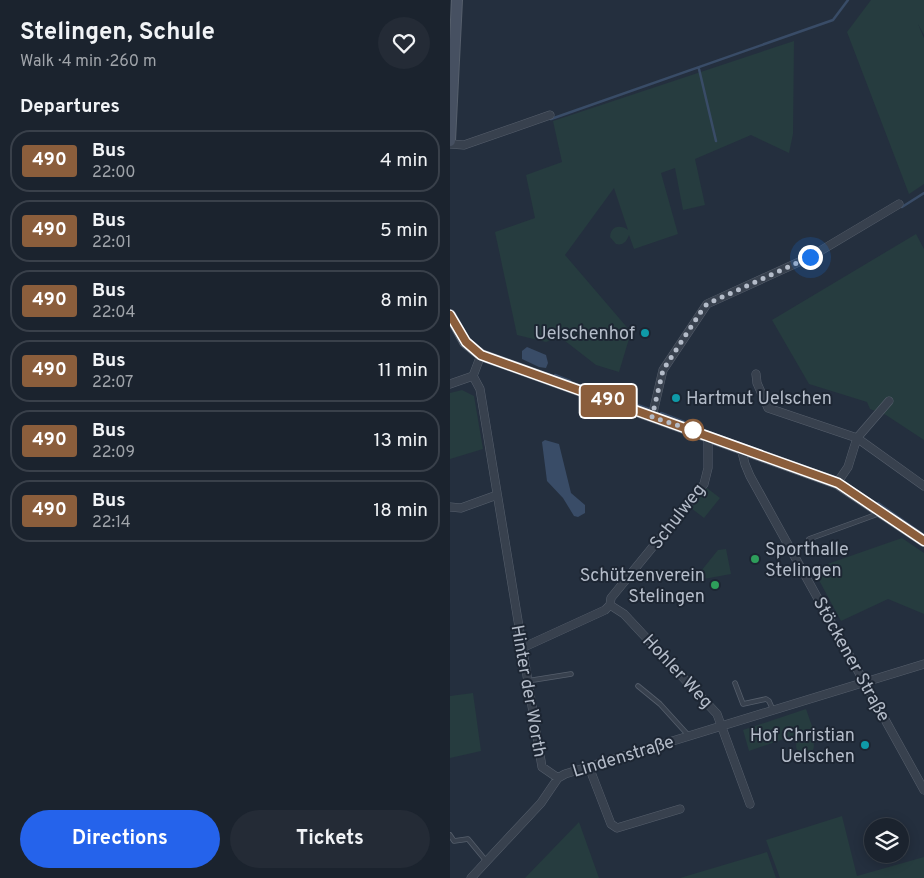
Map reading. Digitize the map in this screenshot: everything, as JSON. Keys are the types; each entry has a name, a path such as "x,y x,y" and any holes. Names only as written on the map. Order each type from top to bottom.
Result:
{"street":[{"path":"454,2 450,143 464,145 550,115"},
{"path":"652,417 663,370 707,304 810,257 899,204"},
{"path":"450,315 466,342 481,355 838,483 924,541"},
{"path":"450,384 472,376 481,355"},
{"path":"756,374 757,384 768,408 857,438 924,486"},
{"name":"Hinter der Worth","path":"471,878 541,804 558,778 542,767 480,390 472,376"},
{"path":"838,483 848,467 857,438 889,400"},
{"name":"Schulweg","path":"522,648 605,610 610,605 611,598 704,484 708,468 708,436"},
{"name":"Stöckener Straße","path":"741,448 748,470 924,790"},
{"path":"450,506 461,508 497,495"},
{"name":"Hohler Weg","path":"610,605 624,614 717,714 750,804"},
{"name":"Lindenstraße","path":"558,778 924,664"},
{"path":"589,767 611,824 617,828 680,809"}],"lane":[{"path":"809,539 875,515 879,510"},
{"path":"527,681 571,674"},
{"path":"735,683 742,704 766,699 770,701 774,710"},
{"name":"Lindenstraße","path":"638,686 660,704 688,736"},
{"path":"450,835 454,841 468,839 487,862"}],"green space":[{"path":"871,0 924,0 924,35 918,24 924,38 924,184 909,194 847,32"},
{"path":"794,41 793,134 789,153 751,135 695,159 705,205 683,210 675,168 661,173 678,234 634,249 629,235 623,244 616,244 610,237 614,228 622,227 628,230 614,188 565,255 631,332 619,372 596,365 560,337 546,342 517,335 495,232 535,218 526,175 562,162 553,121"},
{"path":"916,234 924,249 924,440 886,415 870,409 867,402 809,384 772,320"},
{"path":"462,390 474,396 483,449 450,459 450,393"},
{"path":"707,488 720,498 704,518 691,508"},
{"path":"902,538 924,553 924,614 888,599 841,621 813,569"},
{"path":"726,549 731,574 693,581 718,550"},
{"path":"473,693 481,751 450,758 450,696"},
{"path":"806,709 813,729 749,751 743,730"},
{"path":"805,737 811,740 814,746 811,752 805,755 799,752 796,746 799,740"},
{"path":"842,816 857,876 909,863 909,861 924,857 924,878 780,878 766,840"},
{"path":"579,822 599,878 525,878"},
{"path":"767,852 776,878 680,878"}],"water":[{"path":"527,347 546,355 548,363 546,368 539,367 522,359 522,351"},
{"path":"545,440 559,444 571,493 585,505 585,513 578,517 574,516 563,498 547,481 542,442"}],"waterway":[{"path":"551,119 833,20 848,0"},
{"path":"699,69 716,141"},
{"path":"902,207 924,193"},
{"path":"555,375 570,381"},
{"path":"581,385 649,409"},
{"path":"661,413 687,423"},
{"path":"878,503 921,533"}],"bus line":[{"name":"490","path":"450,315 461,336 481,355 838,483 924,541"}],"place":[{"name":"Uelschenhof","path":"645,333"},
{"name":"Hartmut Uelschen","path":"676,398"},
{"name":"Sporthalle Stelingen","path":"755,559"},
{"name":"Schützenverein Stelingen","path":"715,585"},
{"name":"Hof Christian Uelschen","path":"865,745"}],"route":[{"path":"693,430 698,432 652,417 663,370 674,351 707,304 810,257"}]}
